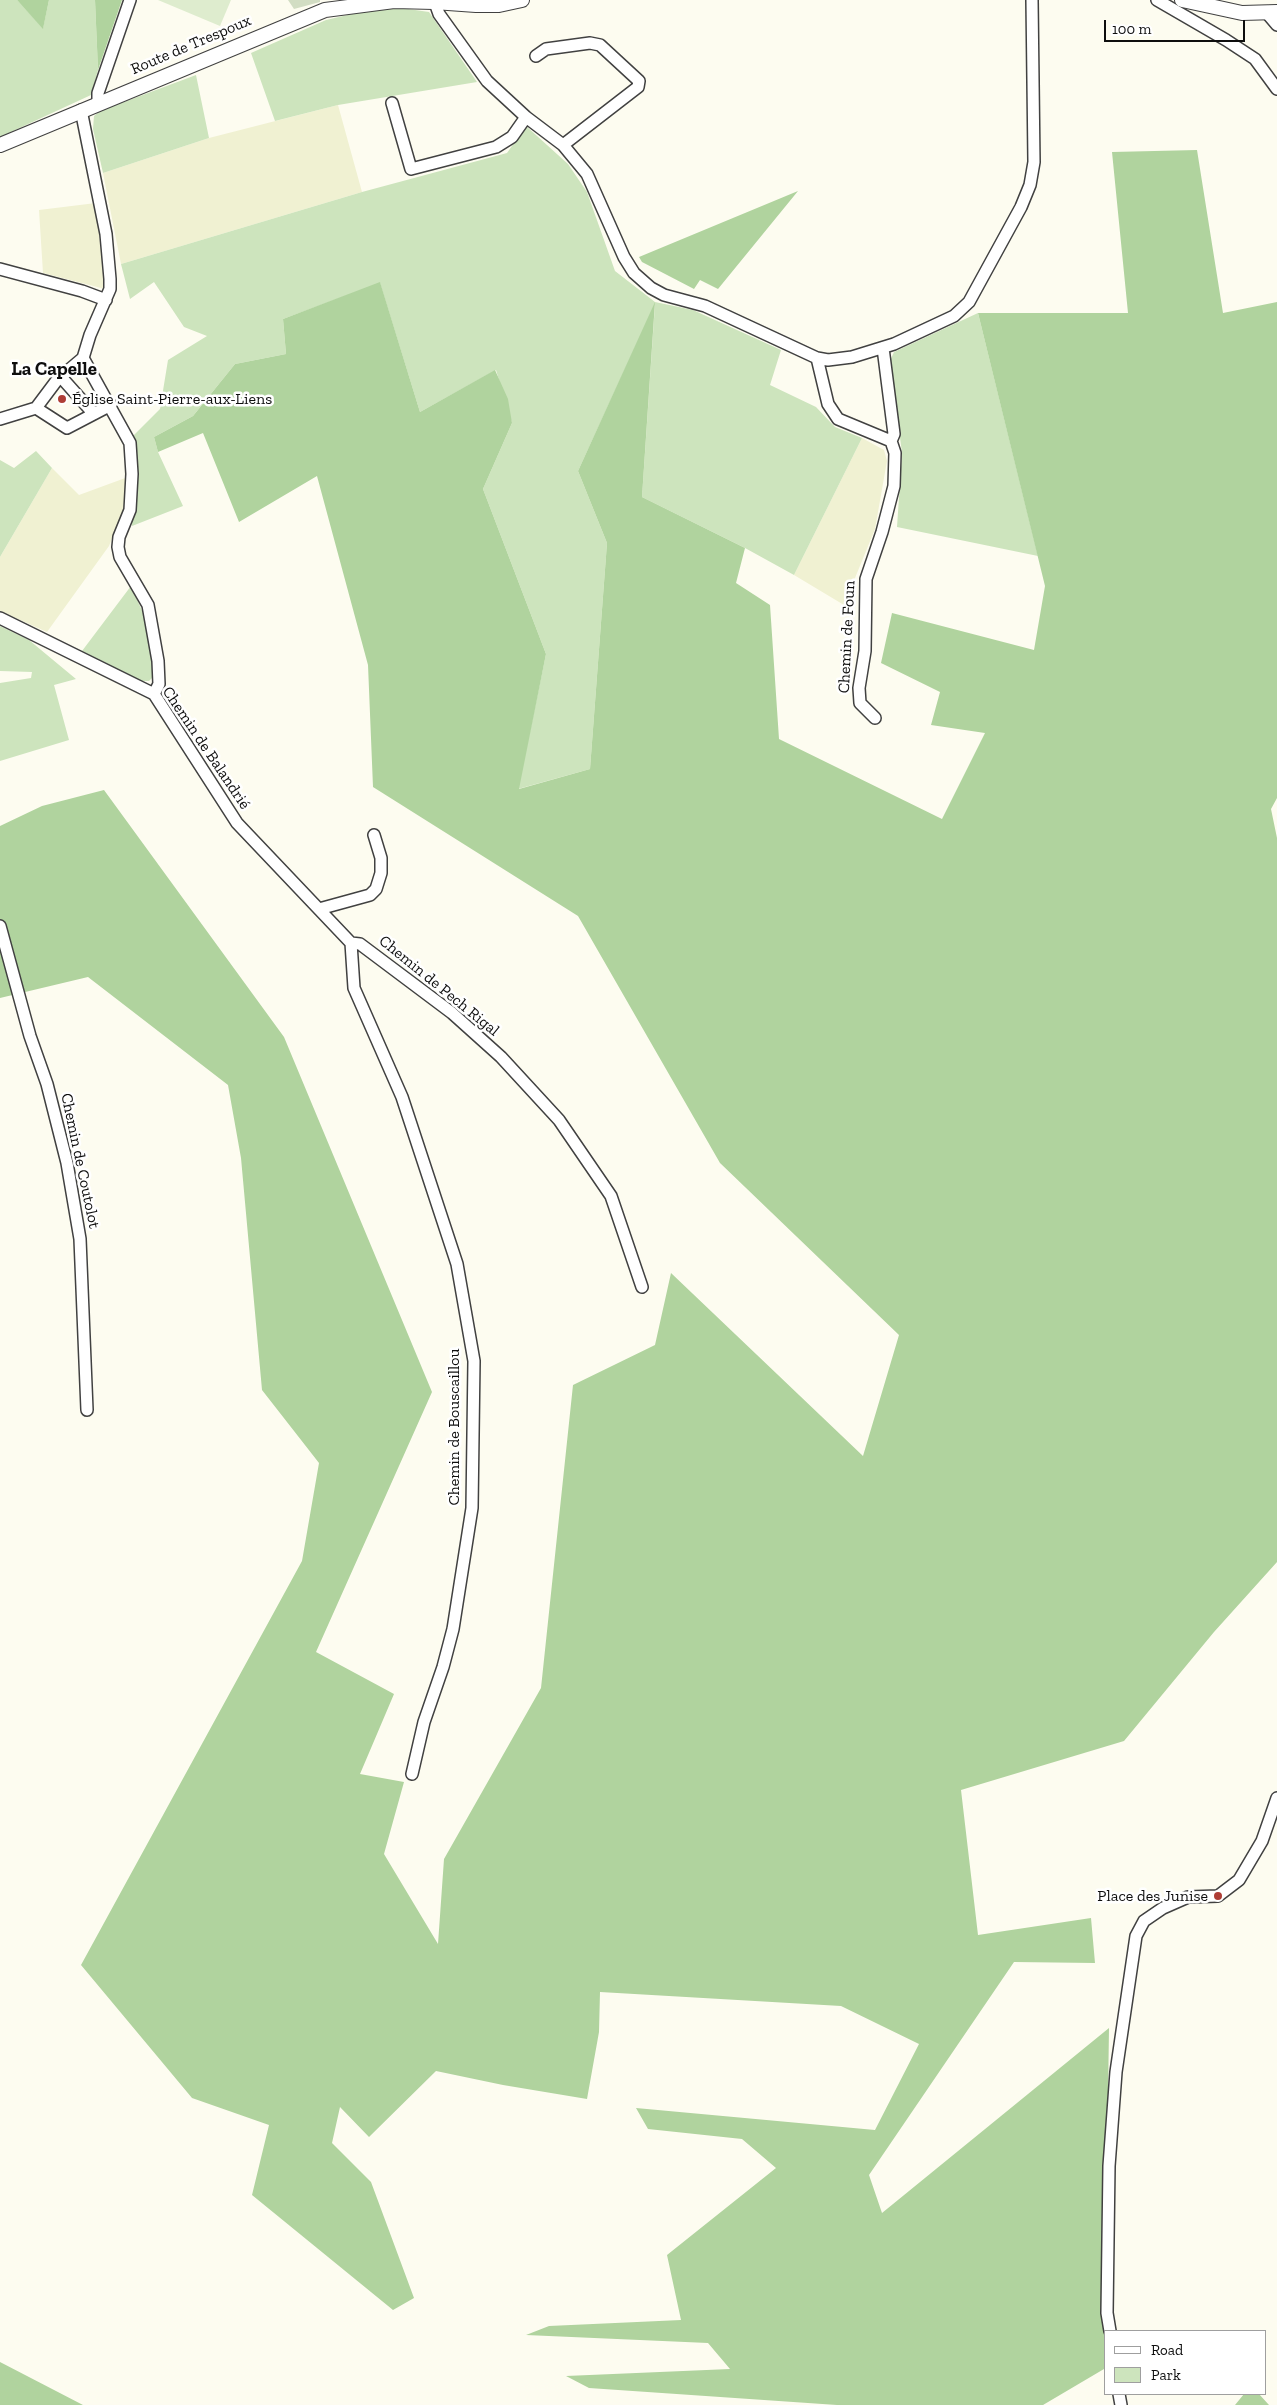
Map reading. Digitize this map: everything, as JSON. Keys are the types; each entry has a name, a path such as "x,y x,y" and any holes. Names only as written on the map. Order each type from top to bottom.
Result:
{"street":[{"path":"98,103 98,93 130,0"},
{"name":"Route de Trespoux","path":"0,145 325,10 394,2 434,1 484,5 522,0"},
{"path":"434,1 440,14 487,82 526,117 563,145 587,174 624,257 634,274 664,295 705,306 817,358 828,360 852,357 870,350 883,348 954,316 969,302 1021,207 1030,185 1034,162 1032,0"},
{"path":"1158,0 1255,59 1277,89"},
{"path":"1182,0 1242,13 1272,12 1277,25"},
{"path":"1194,21 1201,14 1202,5"},
{"path":"536,56 546,49 590,43 600,45 639,81 638,86 563,145"},
{"path":"392,103 412,169 496,146 512,137 526,117"},
{"path":"0,419 36,408 61,377 83,358 90,335 110,289 106,234 81,110"},
{"path":"0,269 63,285 106,300"},
{"name":"Chemin de Foun","path":"875,718 860,704 858,688 865,651 866,579 882,532 894,486 895,454 891,441 894,434 883,348"},
{"path":"83,358 130,443 130,510 119,537 118,547 120,557 148,605 158,662 159,684 154,694"},
{"path":"817,358 828,404 838,418 891,441"},
{"path":"61,377 94,414"},
{"path":"36,408 67,428 110,404"},
{"name":"Chemin de Balandrié","path":"0,618 154,694 237,823 351,943"},
{"path":"319,909 370,895 376,889 381,873 380,858 374,835"},
{"name":"Chemin de Coutolot","path":"0,926 67,1163 80,1239 87,1410"},
{"name":"Chemin de Pech Rigal","path":"351,943 360,944 452,1013 501,1058 559,1120 611,1196 642,1287"},
{"name":"Chemin de Bouscaillou","path":"351,943 354,988 402,1097 457,1264 474,1361 472,1508 444,1667 424,1722 412,1774"},
{"path":"1110,2330 1107,2313 1109,2166 1116,2072 1136,1936 1144,1921 1163,1908 1188,1897 1218,1896 1240,1880 1262,1841 1277,1798"}],"green space":[{"path":"0,0 17,0 43,28 49,0 95,0 98,70 91,95 0,137"},
{"path":"17,0 49,0 43,29"},
{"path":"95,0 122,0 98,70"},
{"path":"158,0 231,0 220,26"},
{"path":"288,0 320,0 320,2 294,9"},
{"path":"401,8 429,12 477,82 338,105 275,121 251,53 326,20 369,10"},
{"path":"196,75 209,138 103,173 93,129 94,116 100,111"},
{"path":"338,105 362,192 121,264 103,173 209,138"},
{"path":"526,126 568,164 587,192 615,271 655,302 693,310 781,350 770,385 816,407 835,427 862,438 794,575 745,548 642,497 655,304 578,471 607,543 590,769 518,789 546,654 483,489 512,423 496,370 420,412 380,283 283,319 286,354 235,364 193,416 154,437 158,452 183,506 132,526 133,436 160,409 168,360 207,336 184,327 154,282 130,299 121,264 362,192 507,153"},
{"path":"1197,150 1223,313 1277,302 1277,798 1271,809 1277,838 1277,1562 1214,1632 1124,1741 961,1790 978,1935 1091,1918 1095,1963 1014,1962 869,2175 882,2213 1109,2028 1104,2369 1043,2405 837,2405 589,2388 566,2376 730,2369 708,2343 526,2335 549,2326 681,2320 667,2255 776,2168 742,2139 648,2129 636,2108 875,2130 919,2044 841,2006 600,1992 599,2032 587,2099 503,2085 436,2071 369,2137 340,2107 332,2143 371,2182 414,2298 393,2310 252,2195 269,2125 192,2098 81,1965 302,1561 319,1463 262,1390 241,1158 228,1085 88,977 0,998 0,826 42,806 104,790 284,1037 432,1392 316,1652 394,1694 360,1774 404,1782 384,1854 438,1944 444,1859 541,1688 573,1385 655,1345 671,1273 863,1456 899,1335 720,1163 578,916 373,787 368,665 317,476 239,522 203,433 158,452 154,437 193,416 235,364 286,354 283,319 380,282 420,412 495,370 508,399 512,423 483,489 546,654 519,789 590,769 607,543 578,471 655,302 642,497 745,548 736,583 770,605 779,739 942,819 985,733 931,725 940,692 881,663 892,613 1034,650 1045,586 978,313 1128,313 1112,152"},
{"path":"798,191 718,289 700,280 694,289 642,262 639,257"},
{"path":"96,203 105,289 43,273 39,210"},
{"path":"978,313 1038,556 897,527 902,453 890,361 894,352"},
{"path":"862,438 884,450 887,461 875,529 844,605 794,575"},
{"path":"36,451 52,468 0,557 0,460 14,468"},
{"path":"52,468 79,495 128,477 123,510 109,546 47,632 0,611 0,557"},
{"path":"131,586 144,615 153,665 153,677 149,681 141,681 82,651"},
{"path":"0,626 29,640 76,679 54,685 69,740 0,761 0,683 31,678 32,672 0,671"},
{"path":"0,2362 83,2405 0,2405"},
{"path":"1243,2395 1260,2395 1269,2405 1235,2405"}],"place":[{"name":"Église Saint-Pierre-aux-Liens","path":"62,399"},
{"name":"Place des Junise","path":"1218,1896"}],"district":[{"name":"La Capelle","path":"54,370"}]}
